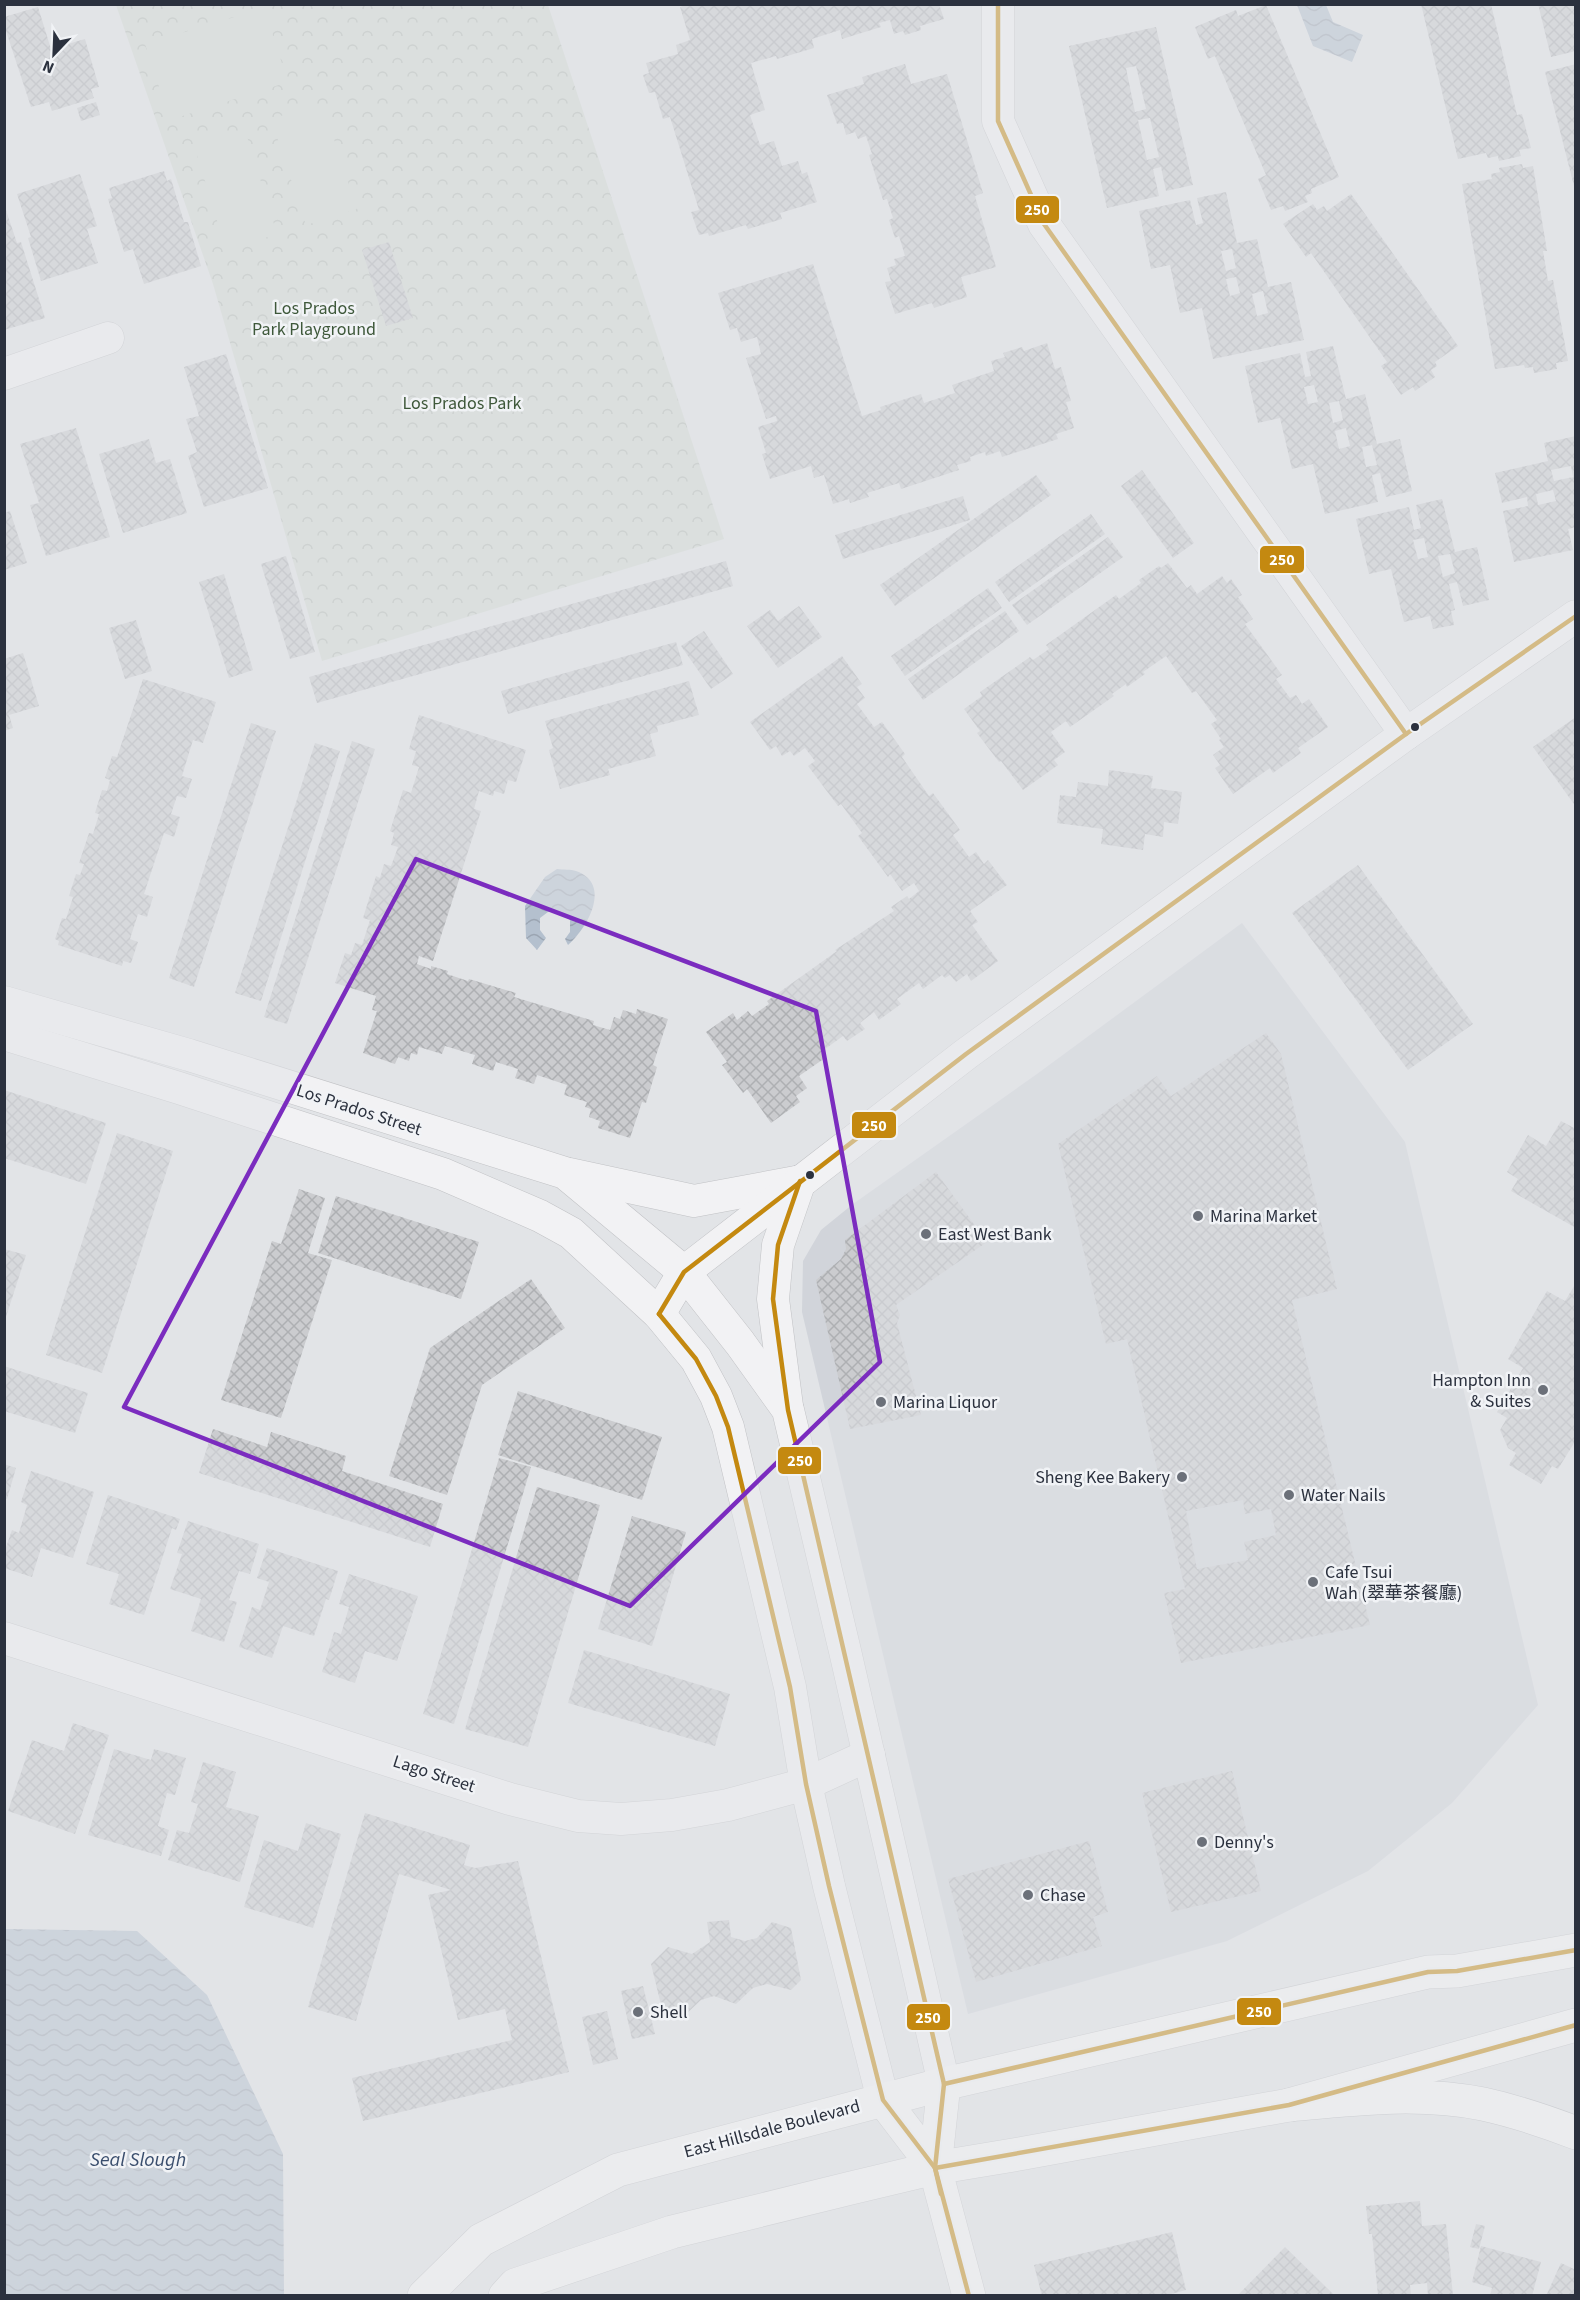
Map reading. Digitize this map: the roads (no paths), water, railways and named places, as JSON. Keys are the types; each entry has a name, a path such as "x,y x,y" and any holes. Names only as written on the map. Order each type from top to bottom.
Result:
{"main road":[{"name":"East Hillsdale Boulevard","path":"424,2295 481,2240 618,2170 944,2084 1428,1972 1457,1971 1575,1950"},
{"path":"1289,2105 1575,2025"},
{"path":"944,2084 935,2168 969,2295"},
{"path":"504,2295 515,2285 672,2232 935,2168 1289,2105 1380,2097 1431,2098 1484,2104 1530,2116 1575,2133"},
{"path":"884,2100 935,2168"}],"street":[{"path":"998,4 998,121 1044,224 1406,734"},
{"path":"4,374 108,338"},
{"path":"659,1314 684,1272 966,1054 1406,734 1575,616"},
{"name":"Los Prados Street","path":"4,1002 189,1055 565,1173 684,1272 740,1342 788,1410"},
{"name":"Los Prados Street","path":"4,1034 443,1174 540,1216 571,1233 659,1314 696,1359 716,1396 728,1427 790,1687 806,1784 829,1886 884,2100"},
{"path":"565,1173 694,1201 800,1181"},
{"path":"800,1181 778,1245 773,1299 788,1410 944,2084"},
{"name":"Lago Street","path":"4,1638 510,1799 578,1816 621,1819 672,1815 728,1805 806,1784 869,1755"}],"water":[{"path":"1297,5 1326,5 1333,22 1363,35 1352,62 1313,46"},
{"path":"557,869 574,870 587,877 593,886 595,896 593,907 582,929 568,945 565,939 570,932 570,920 561,912 548,912 540,918 540,930 546,938 537,950 526,938 525,906 545,877"},
{"name":"Seal Slough","path":"5,1929 137,1931 207,1995 283,2154 284,2295 5,2295"}],"place":[{"name":"Marina Market","path":"1198,1216"},
{"name":"East West Bank","path":"926,1234"},
{"name":"Hampton Inn & Suites","path":"1543,1390"},
{"name":"Marina Liquor","path":"881,1402"},
{"name":"Sheng Kee Bakery","path":"1182,1477"},
{"name":"Water Nails","path":"1289,1495"},
{"name":"Cafe Tsui Wah (翠華茶餐廳)","path":"1313,1582"},
{"name":"Denny's","path":"1202,1842"},
{"name":"Chase","path":"1028,1895"},
{"name":"Shell","path":"638,2012"}],"park label":[{"name":"Los Prados Park Playground","path":"314,318"},
{"name":"Los Prados Park","path":"462,403"}]}
